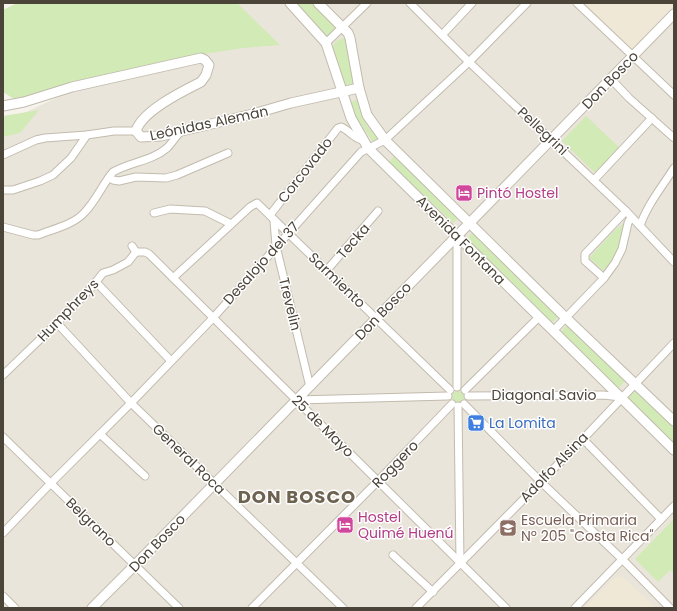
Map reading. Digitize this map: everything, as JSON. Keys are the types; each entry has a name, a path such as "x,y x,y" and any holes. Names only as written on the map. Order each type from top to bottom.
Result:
{"street":[{"name":"Avenida Fontana","path":"290,3 326,43 354,126 368,148 674,450"},
{"name":"Avenida Fontana","path":"318,3 348,33 367,115 385,140 565,317 674,421"},
{"path":"326,43 367,3"},
{"path":"442,35 472,3"},
{"name":"Desalojo del 37","path":"3,533 212,318 361,152 385,140 469,62 527,3"},
{"path":"577,3 632,57 674,95"},
{"name":"Pellegrini","path":"414,5 469,62 626,211 674,262"},
{"name":"Don Bosco","path":"92,608 136,566 215,483 674,14"},
{"name":"Leónidas Alemán","path":"3,106 24,102 72,87 201,58 206,60 209,65 206,75 201,82 150,112 141,120 136,131 141,137 161,136 253,114 291,103 360,88"},
{"path":"611,79 629,98 674,138"},
{"path":"594,180 652,118"},
{"name":"Corcovado","path":"272,218 338,128 344,128 357,139 362,140"},
{"path":"3,155 36,140 45,138 87,135 114,131 136,131"},
{"path":"3,227 38,235 74,221 89,207 109,177 119,169 152,157 167,148 181,131"},
{"path":"3,190 18,188 53,175 71,158 87,135"},
{"path":"109,177 113,180 119,181 136,177 166,178 177,175 228,153"},
{"path":"640,226 646,210 674,168"},
{"name":"Corcovado","path":"173,278 250,207 258,203"},
{"name":"Sarmiento","path":"258,203 287,233 377,318 449,393 458,405"},
{"path":"154,213 170,209 205,211 231,224"},
{"name":"Tecka","path":"327,270 378,211"},
{"path":"604,278 585,261 585,254 626,211"},
{"name":"Trevelin","path":"272,218 276,246 310,387"},
{"path":"552,331 604,278 619,255 631,218"},
{"path":"457,236 457,387"},
{"path":"132,246 136,252"},
{"name":"25 de Mayo","path":"136,252 145,252 149,254 506,608"},
{"name":"Humphreys","path":"3,375 57,323 103,273 114,270 128,262 136,252"},
{"path":"96,282 171,361"},
{"path":"466,393 539,317"},
{"name":"General Roca","path":"57,323 131,403 343,608"},
{"name":"Adolfo Alsina","path":"416,608 583,439 621,397 674,343"},
{"path":"457,387 466,393 467,399 458,405"},
{"path":"297,400 449,393 457,387"},
{"name":"Diagonal Savio","path":"466,393 603,395 621,397"},
{"path":"458,405 623,560 670,608"},
{"path":"458,405 460,563"},
{"name":"Roggero","path":"252,608 378,481 458,405"},
{"path":"100,434 145,476"},
{"name":"Belgrano","path":"3,437 179,608"},
{"path":"583,439 661,519"},
{"path":"575,608 674,506"},
{"path":"393,555 432,592"},
{"path":"3,596 15,608"}],"shaded area":[{"path":"221,3 674,3 674,608 3,608 3,123 176,41"},
{"path":"584,3 674,3 674,5 632,49"},
{"path":"623,577 656,608 584,608 614,578"}],"green space":[{"path":"17,3 237,3 280,45 243,48 178,58 90,83 14,99 3,92 3,10"},
{"path":"294,3 313,3 337,27 326,38"},
{"path":"344,38 349,42 356,83 345,86 332,51 335,42"},
{"path":"359,99 367,126 379,139 373,142 356,117 351,102"},
{"path":"39,110 20,133 3,137 3,116"},
{"path":"586,116 620,148 595,173 562,141"},
{"path":"394,156 458,218 453,223 389,162"},
{"path":"626,222 617,252 605,272 589,258 615,230"},
{"path":"473,232 559,316 551,324 466,240"},
{"path":"567,325 625,381 618,389 560,333"},
{"path":"636,390 674,428 674,443 628,398"},
{"path":"460,391 463,392 463,402 456,403 453,402 452,395 453,392"},
{"path":"674,519 674,574 670,570 658,582 635,559"}],"place":[{"name":"Pintó Hostel","path":"464,193"},
{"name":"La Lomita","path":"476,423"},
{"name":"Hostel Quimé Huenú","path":"345,525"},
{"name":"Escuela Primaria Nº 205 \"Costa Rica\"","path":"508,528"}],"district":[{"name":"DON BOSCO","path":"297,496"}]}
